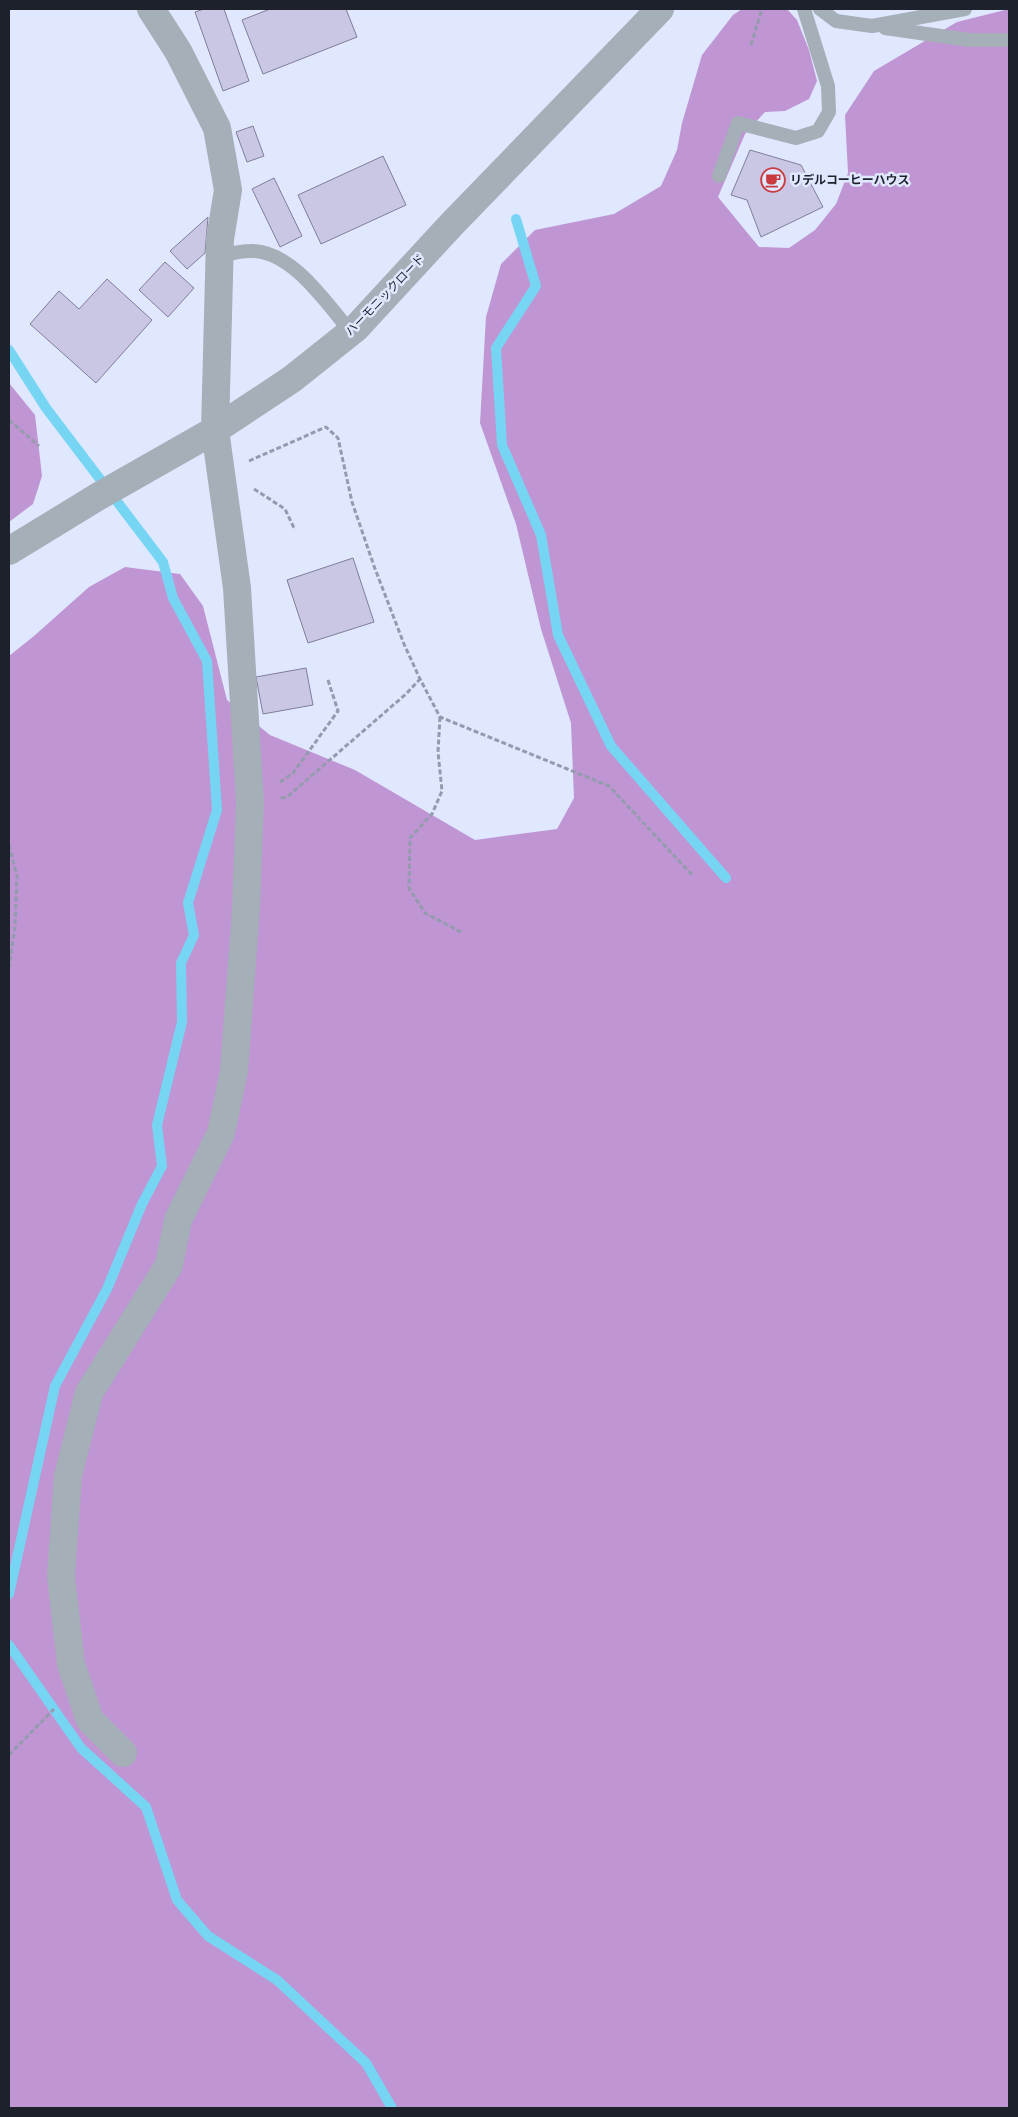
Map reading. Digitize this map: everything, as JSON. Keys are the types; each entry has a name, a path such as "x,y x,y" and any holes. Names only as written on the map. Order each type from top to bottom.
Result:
{"street":[{"path":"123,1752 90,1720 71,1664 61,1576 68,1476 89,1393 169,1265 178,1220 221,1133 234,1071 246,908 250,802 237,588 215,430 220,256 228,190 217,128 178,51 151,9"},
{"name":"ハーモニックロード","path":"9,551 108,491 215,430 292,379 350,332 660,9"}],"lane":[{"path":"719,176 738,123 796,138 818,131 828,112 828,86 804,9"},
{"path":"820,9 836,21 969,40 1009,40"},
{"path":"872,26 965,9"},
{"path":"220,256 251,250 277,256 302,275 350,332"}],"path":[{"path":"751,45 762,9"},
{"path":"9,420 39,446"},
{"path":"221,474 326,427 338,438 352,502 374,566 420,679 440,717 438,752 442,791 432,814 410,838 409,888 425,913 461,932"},
{"path":"221,474 255,489 285,509 295,530"},
{"path":"250,802 287,797 406,694 420,679"},
{"path":"250,802 293,773 338,711 328,680"},
{"path":"440,717 610,786 693,876"},
{"path":"9,846 17,876 15,926 9,968"},
{"path":"9,1755 78,1686"}],"shaded area":[{"path":"742,9 787,9 797,20 809,50 817,81 809,99 785,111 765,112 745,134 718,197 759,247 789,248 815,230 836,204 848,173 845,115 874,71 957,22 1009,9 1009,2108 9,2108 9,656 89,587 125,567 180,574 203,606 227,700 270,735 355,770 475,840 557,829 574,798 571,723 541,629 516,524 480,423 486,317 501,264 535,230 614,214 661,186 677,150 682,123 702,55 733,15"},
{"path":"9,383 35,415 42,476 33,504 9,522"}],"building":[{"path":"204,9 224,9 249,81 223,91 195,12"},
{"path":"270,9 346,9 357,37 263,74 242,20"},
{"path":"253,126 264,156 247,162 236,132"},
{"name":"リデルコーヒーハウス","path":"750,150 801,165 823,207 761,237 747,200 731,195"},
{"path":"383,156 406,205 321,244 298,195"},
{"path":"274,178 302,236 280,247 252,189"},
{"path":"208,217 205,253 187,269 170,251"},
{"path":"165,262 194,288 168,317 139,290"},
{"path":"107,279 152,320 96,383 30,324 59,291 79,309"},
{"path":"353,558 374,622 308,643 287,580"},
{"path":"306,668 313,705 263,714 256,677"}],"waterway":[{"path":"516,219 536,286 496,348 502,445 541,535 558,635 611,746 726,878"},
{"path":"9,350 46,408 163,562 173,598 207,661 217,810 188,903 194,935 181,963 182,1022 157,1125 162,1166 142,1204 107,1289 55,1386 9,1594"},
{"path":"9,1645 81,1748 146,1807 177,1900 208,1936 277,1980 366,2063 392,2108"}],"place":[{"name":"リデルコーヒーハウス","path":"773,180"}]}
